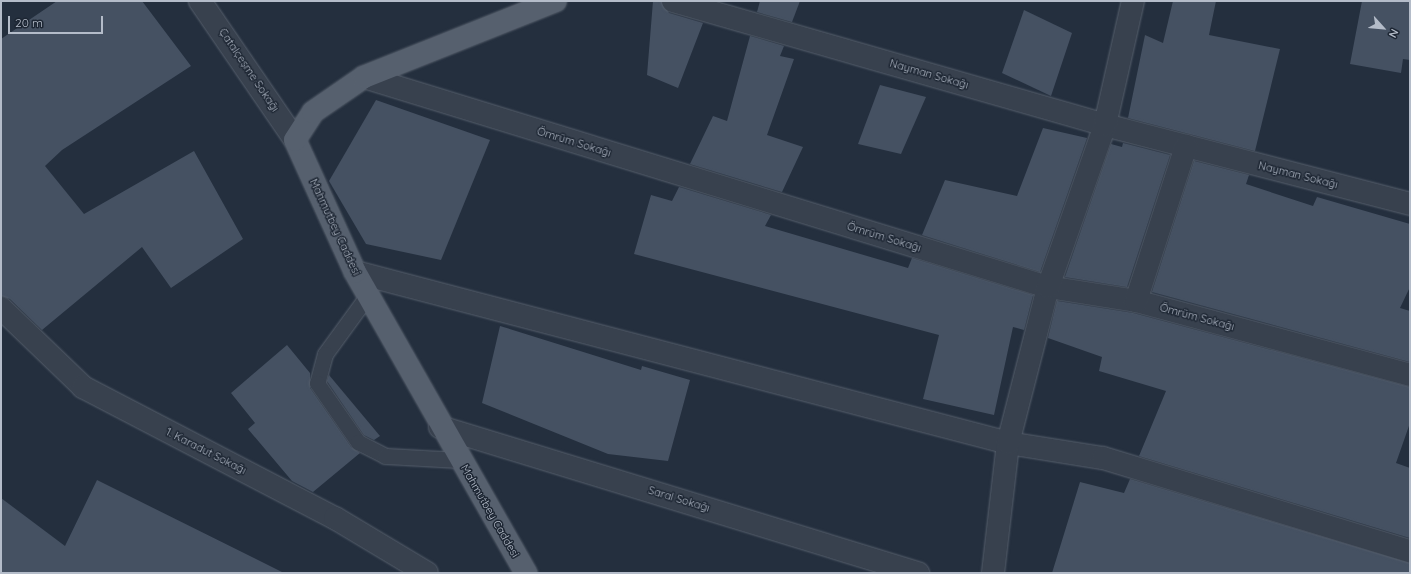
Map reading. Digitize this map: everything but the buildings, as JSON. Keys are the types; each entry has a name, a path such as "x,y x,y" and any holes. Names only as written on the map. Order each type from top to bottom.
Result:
{"main road":[{"path":"295,140 313,112 364,77 555,1"},
{"name":"Mahmutbey Caddesi","path":"295,140 355,272 440,426 526,573"}],"street":[{"name":"Çatalçeşme Sokağı","path":"200,1 295,140"},
{"name":"Nayman Sokağı","path":"673,1 1105,125 1410,204"},
{"path":"993,573 1008,443 1048,287 1105,125 1133,1"},
{"name":"Ömrüm Sokağı","path":"364,77 1048,287 1136,301 1410,375"},
{"path":"1136,301 1186,146"},
{"path":"355,272 1008,443 1103,458 1410,550"},
{"name":"1. Karadut Sokağı","path":"1,308 84,387 335,518 427,573"},
{"name":"Saral Sokağı","path":"440,426 918,573"}],"lane":[{"path":"368,295 325,354 317,383 358,442 385,456 460,460"}]}
